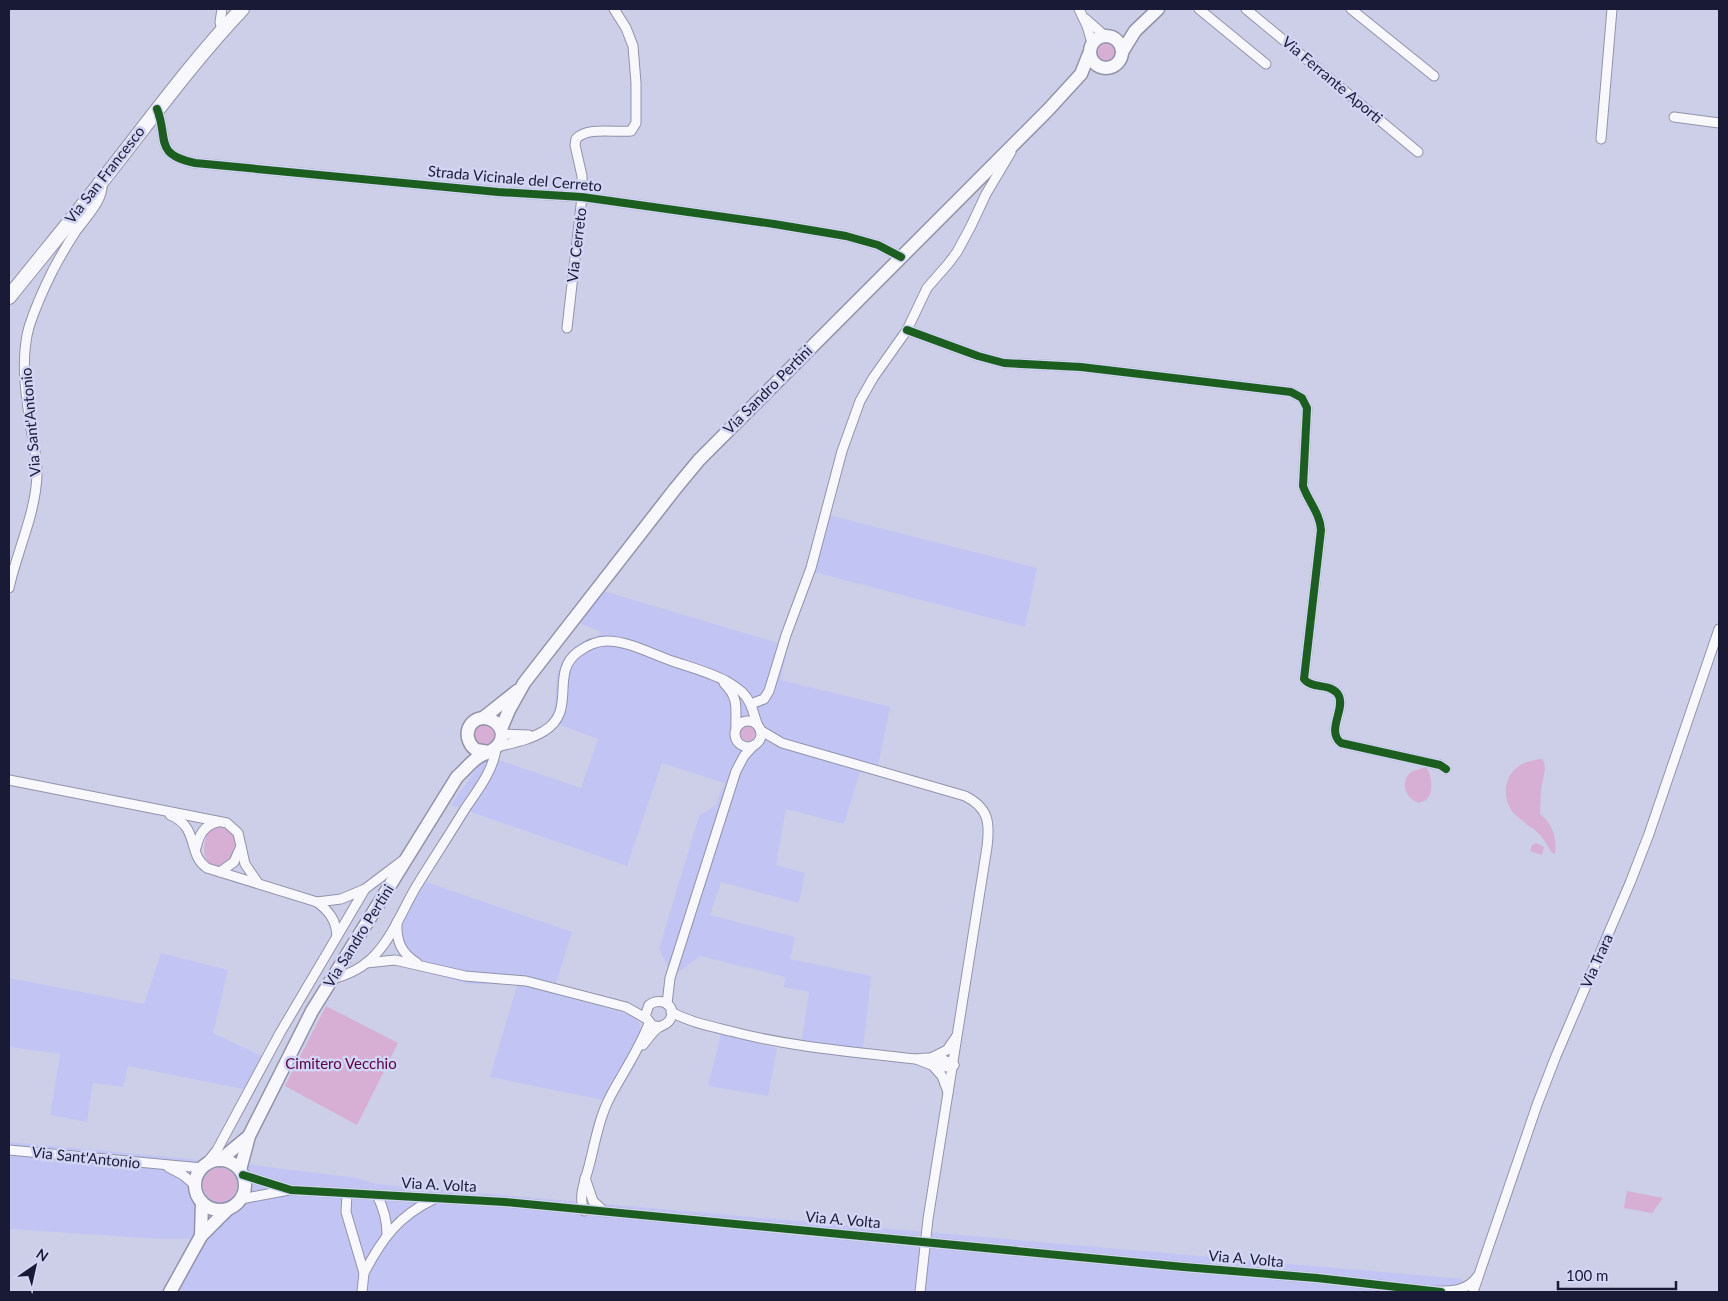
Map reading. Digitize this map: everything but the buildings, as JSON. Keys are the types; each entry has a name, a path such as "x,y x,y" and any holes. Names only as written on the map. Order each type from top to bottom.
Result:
{"main road":[{"name":"Via San Francesco","path":"9,297 102,182 157,109 222,30 242,9"},
{"path":"1102,68 1094,63 1090,49 1098,37 1106,36 1129,27 1149,9"},
{"name":"Via Sandro Pertini","path":"1074,82 1083,75 1102,68 1110,68 1116,64 1135,31 1158,9"},
{"path":"1106,36 1118,41 1122,52"},
{"name":"Via Sandro Pertini","path":"242,1172 249,1136 312,1011 457,777 471,763 494,749 501,740 502,731 521,688 692,469 1016,143 1074,82 1081,74 1090,49"},
{"path":"457,777 468,740 468,730 471,725 483,718 521,688"},
{"path":"483,718 494,720 502,731"},
{"path":"468,740 476,750 494,749"},
{"name":"Via Sandro Pertini","path":"220,1160 249,1136"},
{"path":"170,1292 201,1236 241,1199 245,1187 242,1172 233,1164 220,1160 204,1167 198,1174 195,1185 202,1202 201,1236"},
{"path":"202,1202 214,1209 228,1209"}],"street":[{"path":"222,9 220,22 222,30"},
{"name":"Via Cerreto","path":"567,328 583,179 575,145 576,139 582,134 631,131 636,123 636,83 633,46 628,31 614,9"},
{"path":"1079,9 1084,17 1106,36"},
{"path":"1199,9 1266,64"},
{"name":"Via Ferrante Aporti","path":"1246,9 1418,152"},
{"path":"1351,9 1434,76"},
{"path":"1601,139 1612,9"},
{"path":"1084,17 1090,49"},
{"name":"Strada Vicinale del Cerreto","path":"157,109 165,148 173,155 191,162 308,175 498,192 582,197 838,234 873,243 901,257"},
{"path":"1674,117 1719,123"},
{"path":"752,704 764,699 769,691 788,628 811,568 842,451 857,407 873,378 907,330 925,292 960,248 986,194 1016,143"},
{"name":"Via Sant'Antonio","path":"9,588 28,520 37,475 26,388 27,338 35,310 53,270 75,232 99,199 102,192 102,182"},
{"path":"907,330 970,354 1004,362 1077,367 1292,392 1300,396 1307,408 1303,483 1306,494 1319,517 1321,530 1304,679 1310,685 1329,688 1338,695 1340,702 1335,735 1340,742 1440,765 1446,770"},
{"name":"Via Trara","path":"1473,1292 1543,1088 1618,915 1649,834 1719,629"},
{"path":"332,979 348,974 366,963 383,945 483,782 493,763 494,749 539,734 553,724 561,710 564,674 569,662 579,651 599,642 627,645 716,677 736,688 752,704 761,736 746,753 736,771 670,978 670,1019 636,1052"},
{"path":"716,677 731,690 736,704 735,735 738,741 736,771"},
{"path":"736,728 742,722 751,721 782,743 961,794 973,800 984,812 989,823 988,841 958,1029 920,1292"},
{"path":"502,731 539,734"},
{"path":"738,741 746,746 782,743"},
{"path":"9,780 223,822 236,830 240,839 246,867 258,883"},
{"path":"160,811 182,822 188,830 196,848 197,858 202,865 316,902 326,909 334,920 337,937"},
{"path":"196,848 199,837 206,827 215,822 223,822"},
{"path":"220,872 234,862 241,845"},
{"path":"204,1167 217,1150 280,1033 365,889 404,860 414,849"},
{"path":"316,902 341,900 365,889"},
{"path":"397,920 401,949 409,958 427,967"},
{"path":"366,963 391,960 471,977 526,981 626,1007 652,1025 663,1026 695,1022"},
{"path":"584,1211 582,1204 585,1192 585,1178 597,1132 609,1098 636,1052 648,1021 645,1012 670,978"},
{"path":"626,1007 652,1003 669,1008 695,1022 760,1039 933,1062 940,1058 954,1066"},
{"path":"933,1062 947,1050 956,1037 958,1029"},
{"path":"933,1062 945,1082 948,1100"},
{"name":"Via Sant'Antonio","path":"9,1150 204,1167"},
{"name":"Via Sant'Antonio","path":"164,1165 183,1175 195,1185"},
{"name":"Via A. Volta","path":"242,1172 291,1190"},
{"name":"Via A. Volta","path":"241,1199 291,1190 434,1199 472,1199 584,1211 1317,1278 1439,1292 1458,1290 1471,1284 1477,1277 1485,1258"},
{"path":"563,1208 574,1202 585,1192"},
{"path":"585,1192 606,1212"},
{"path":"347,1194 346,1212 364,1273"},
{"path":"377,1195 384,1211 387,1234"},
{"path":"362,1292 364,1273 377,1248 387,1234 398,1222 434,1199"}],"shaded area":[{"path":"829,515 1037,568 1025,627 814,572"},
{"path":"600,590 788,646 781,680 890,707 876,776 860,772 844,824 786,809 776,865 805,873 799,903 721,882 710,915 795,937 790,959 871,976 862,1059 800,1051 809,992 784,987 785,977 700,956 680,971 668,968 659,949 699,816 716,805 724,783 662,763 627,866 451,805 477,768 490,757 581,788 598,739 547,720 553,713 557,675 561,664 576,645 587,639 597,637 601,632 577,622"},
{"path":"426,882 572,932 553,993 634,1016 640,1024 640,1030 626,1057 636,1064 613,1102 490,1077 517,985 470,984 406,967 397,950 401,922"},
{"path":"161,953 228,970 213,1033 262,1056 243,1089 128,1066 123,1087 93,1083 87,1122 50,1115 60,1054 9,1047 9,978 144,1004"},
{"path":"721,1034 777,1048 768,1096 708,1086"},
{"path":"10,1142 253,1165 357,1178 376,1184 1463,1279 1460,1292 176,1292 204,1239 161,1239 9,1229"}],"green space":[{"path":"1106,40 1115,43 1118,52 1115,61 1106,64 1097,61 1094,52 1097,43"},
{"path":"485,724 493,727 496,735 493,743 485,746 477,743 474,735 477,727"},
{"path":"745,725 751,725 756,730 754,739 745,741 740,736 740,730"},
{"path":"1542,759 1545,769 1541,790 1540,814 1548,822 1553,832 1555,854 1552,853 1539,834 1512,811 1506,793 1510,775 1514,770 1524,763"},
{"path":"1426,767 1431,778 1432,787 1427,799 1419,803 1408,795 1405,782 1410,773"},
{"path":"218,825 230,827 238,842 230,862 218,867 207,861 204,850 208,832"},
{"path":"1536,843 1544,847 1542,855 1530,851 1532,845"},
{"name":"Cimitero Vecchio","path":"326,1006 398,1043 357,1125 285,1086"},
{"path":"220,1168 227,1169 232,1173 236,1178 236,1192 232,1197 227,1201 220,1202 213,1201 208,1197 204,1192 203,1185 204,1178 208,1173 213,1169"},
{"path":"1627,1191 1663,1198 1652,1213 1624,1208"}],"cycle path":[{"path":"157,109 168,150 173,155 195,163 498,192 582,197 846,236 878,245 901,257"},
{"path":"907,330 978,356 1004,363 1081,367 1291,392 1302,398 1307,408 1303,486 1316,513 1321,530 1304,679 1312,684 1332,689 1339,696 1340,708 1335,733 1341,743 1440,765 1446,769"},
{"path":"243,1175 291,1190 505,1202 1317,1278 1441,1292"}]}
